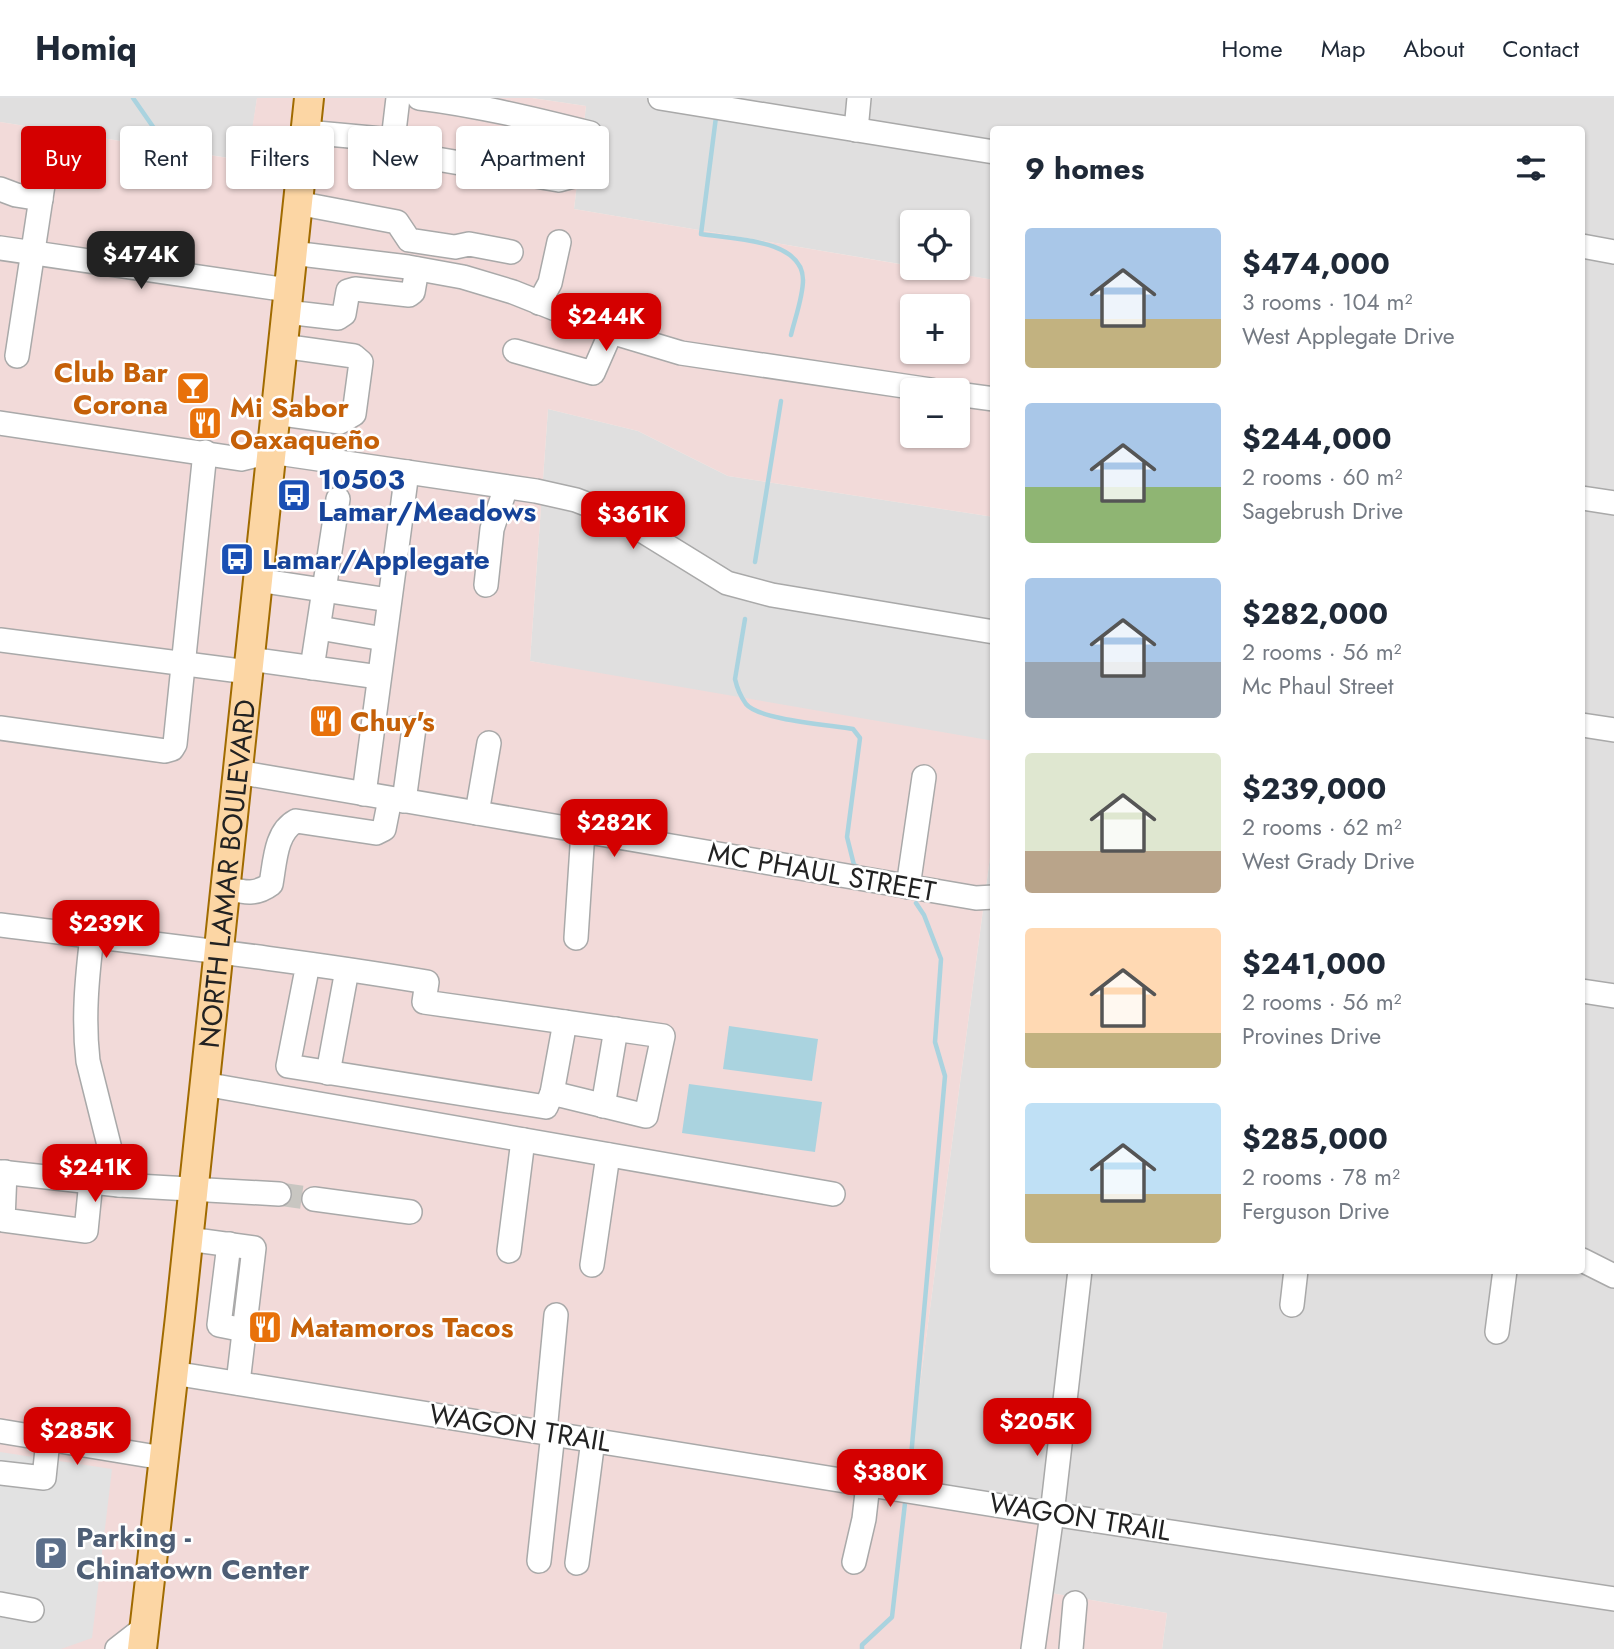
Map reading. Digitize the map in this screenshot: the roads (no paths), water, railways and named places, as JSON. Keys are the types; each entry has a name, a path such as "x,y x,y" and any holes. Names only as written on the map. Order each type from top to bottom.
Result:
{"main road":[{"name":"NORTH LAMAR BOULEVARD","path":"307,126 309,98"},
{"name":"NORTH LAMAR BOULEVARD","path":"143,1638 180,1317 299,189"}],"street":[{"path":"395,126 398,98"},
{"path":"419,98 524,117 590,134 581,174 559,180 442,160"},
{"path":"660,98 990,151"},
{"path":"856,130 859,98"},
{"path":"0,189 41,199"},
{"path":"17,356 42,189"},
{"path":"297,203 397,222 409,240 455,247 469,244 511,252"},
{"path":"0,248 287,301 338,318 344,314 348,291 355,289 409,295 413,292 422,242"},
{"path":"539,303 550,283 559,242"},
{"path":"1585,247 1614,252"},
{"path":"292,253 463,277 611,331 681,353 900,385"},
{"path":"515,351 593,373 611,331"},
{"path":"275,413 340,422 354,414 361,362 354,356 282,346"},
{"path":"970,396 990,398"},
{"path":"326,460 332,421"},
{"path":"0,423 241,459 271,452 576,500 620,517 727,583 772,595 990,631"},
{"path":"0,729 172,750 205,452"},
{"path":"364,794 407,472"},
{"path":"486,585 492,529 506,487"},
{"path":"1585,498 1614,503"},
{"path":"312,668 326,591 338,499"},
{"path":"257,580 388,600"},
{"path":"319,628 384,639"},
{"path":"0,640 183,663 312,668 379,677"},
{"path":"1585,725 1614,730"},
{"path":"225,888 252,894 271,884 281,836 288,825 296,821 376,833 384,829 397,800 414,728"},
{"path":"477,813 489,743"},
{"name":"MC PHAUL STREET","path":"237,772 908,887 976,898 990,897"},
{"path":"908,887 924,777"},
{"path":"576,938 583,831"},
{"path":"0,925 427,982 424,1002 663,1036 646,1116 552,1093"},
{"path":"92,936 86,983 88,1061 119,1185"},
{"path":"308,964 288,1066 546,1107 552,1093 565,1022"},
{"path":"328,1073 347,970"},
{"path":"1585,991 1614,996"},
{"path":"603,1105 616,1029"},
{"path":"204,1084 833,1194"},
{"path":"509,1251 523,1140"},
{"path":"592,1265 608,1155"},
{"path":"91,1181 86,1231 3,1220 3,1172 91,1181 119,1185 279,1194"},
{"path":"314,1199 410,1212"},
{"path":"188,1238 254,1248 238,1383"},
{"path":"219,1325 229,1244"},
{"path":"1585,1262 1614,1276"},
{"path":"1033,1649 1052,1514 1080,1274"},
{"path":"1292,1305 1296,1274"},
{"path":"1497,1332 1504,1274"},
{"path":"540,1561 556,1315"},
{"path":"180,1317 244,1330"},
{"name":"WAGON TRAIL","path":"173,1373 1052,1514 1614,1599"},
{"path":"0,1431 163,1458"},
{"path":"0,1473 44,1478 48,1440"},
{"path":"577,1563 593,1440"},
{"path":"854,1562 864,1519 868,1484"},
{"path":"0,1604 32,1610"},
{"path":"1037,1623 1072,1638 1075,1604"},
{"path":"117,1649 143,1638"}],"water":[{"path":"729,1026 818,1039 812,1081 723,1069"},
{"path":"689,1084 822,1102 815,1152 682,1133"}],"waterway":[{"path":"133,98 152,126"},
{"path":"716,117 701,234 764,244 791,256 800,266 803,280 791,335"},
{"path":"755,562 781,401"},
{"path":"745,619 735,679 746,704 753,710 780,718 853,729 860,738 847,837 854,865 860,868"},
{"path":"910,1468 945,1076 935,1042 941,959 924,915 916,903"},
{"path":"862,1649 862,1645 892,1617 905,1503"}],"tunnel":[{"path":"279,1194 314,1199"}],"place":[{"name":"Club Bar Corona","path":"193,388"},
{"name":"Mi Sabor Oaxaqueño","path":"205,423"},
{"name":"10503 Lamar/Meadows","path":"294,495"},
{"name":"Lamar/Applegate","path":"237,559"},
{"name":"Chuy's","path":"326,721"},
{"name":"Matamoros Tacos","path":"265,1327"},
{"name":"Parking - Chinatown Center","path":"51,1553"}]}
